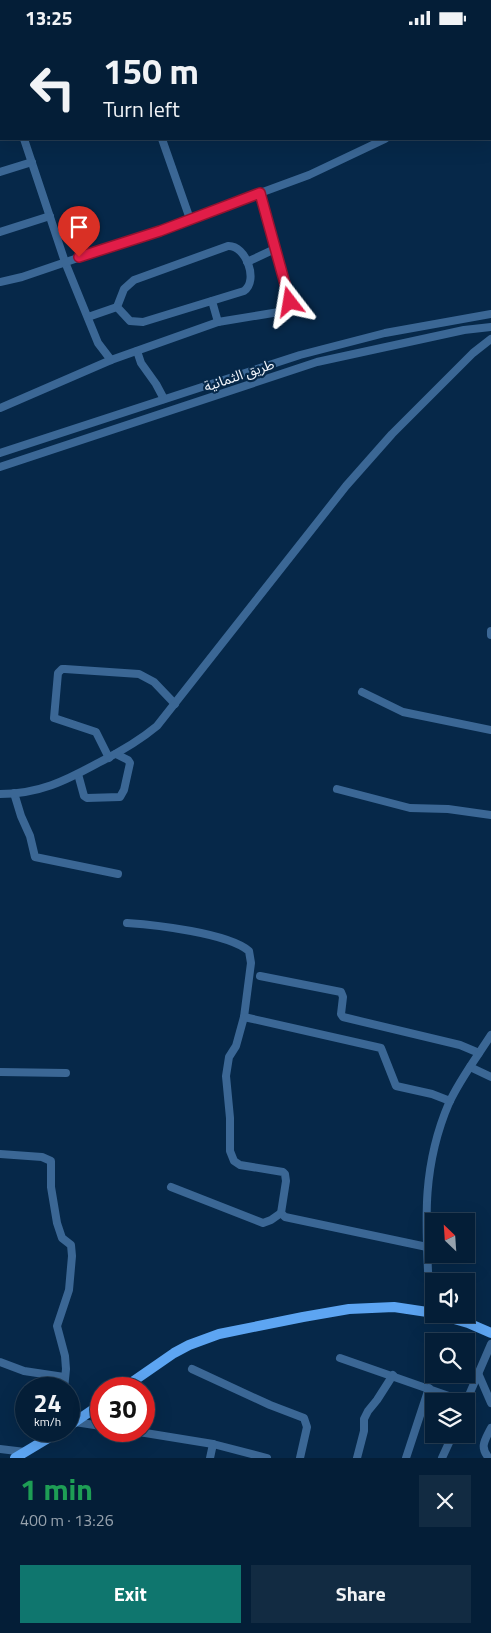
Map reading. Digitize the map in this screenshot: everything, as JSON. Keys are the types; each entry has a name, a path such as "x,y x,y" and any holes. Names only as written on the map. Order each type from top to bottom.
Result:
{"main road":[{"path":"139,1377 174,1353 189,1345 219,1334 349,1309 394,1307 425,1312"},
{"path":"468,1323 491,1333"},
{"path":"15,1458 42,1442"}],"street":[{"path":"24,140 65,262 99,346 111,359"},
{"path":"162,140 190,219"},
{"path":"367,140 370,146"},
{"path":"0,282 22,277 190,219 309,175 384,140"},
{"path":"0,173 32,162"},
{"path":"0,408 111,359 218,323 290,309 289,298 260,193"},
{"path":"0,232 50,216"},
{"path":"88,317 117,307 124,289 128,284 141,277 228,246 233,246 242,251 252,277 248,288 244,291 143,322 130,321 117,307"},
{"path":"247,262 275,249"},
{"path":"212,301 218,323"},
{"path":"0,453 266,365 322,349 385,333 491,315"},
{"name":"طريق الثمانية","path":"0,467 318,362 464,330 491,327"},
{"path":"0,794 34,791 54,786 128,748 157,726 346,486 392,434 472,353 491,339"},
{"path":"137,351 141,363 164,399"},
{"path":"78,774 84,796 87,798 120,797 124,790 130,763 128,760 112,756 96,733 54,718 57,681 60,671 66,669 139,674 154,682 175,705"},
{"path":"362,692 403,712 491,730"},
{"path":"337,789 410,809 448,809 491,815"},
{"path":"14,793 30,836 35,857 118,874"},
{"path":"127,923 192,931 217,937 246,949 250,955 251,963 244,1017 236,1046 229,1057 227,1065 230,1151 234,1161 240,1165 285,1174 286,1181 281,1213"},
{"path":"260,976 341,992 343,997 341,1014 343,1017 460,1045 479,1053"},
{"path":"244,1017 381,1048 396,1086 450,1101"},
{"path":"426,1213 429,1173 439,1129 450,1101 491,1035"},
{"path":"470,1067 491,1077"},
{"path":"0,1072 66,1073"},
{"path":"0,1154 42,1157 48,1159 52,1164 51,1187 57,1223 62,1238 71,1245 72,1257 69,1290 57,1327 65,1357 66,1369 64,1377 24,1371 0,1362"},
{"path":"170,1187 263,1223 281,1213"},
{"path":"281,1213 285,1217 425,1247"},
{"path":"469,1393 491,1344"},
{"path":"340,1358 442,1393"},
{"path":"192,1369 270,1405 304,1418 306,1427 300,1458"},
{"path":"478,1373 491,1403"},
{"path":"357,1458 364,1431 364,1419 393,1375"},
{"path":"406,1458 429,1388"},
{"path":"489,1458 482,1445 491,1428"},
{"path":"155,1435 213,1444 267,1458"},
{"path":"442,1458 449,1443"},
{"path":"210,1458 213,1444"},
{"path":"0,1449 25,1452"}],"route":[{"path":"79,257 160,231 260,193 290,302"}]}
